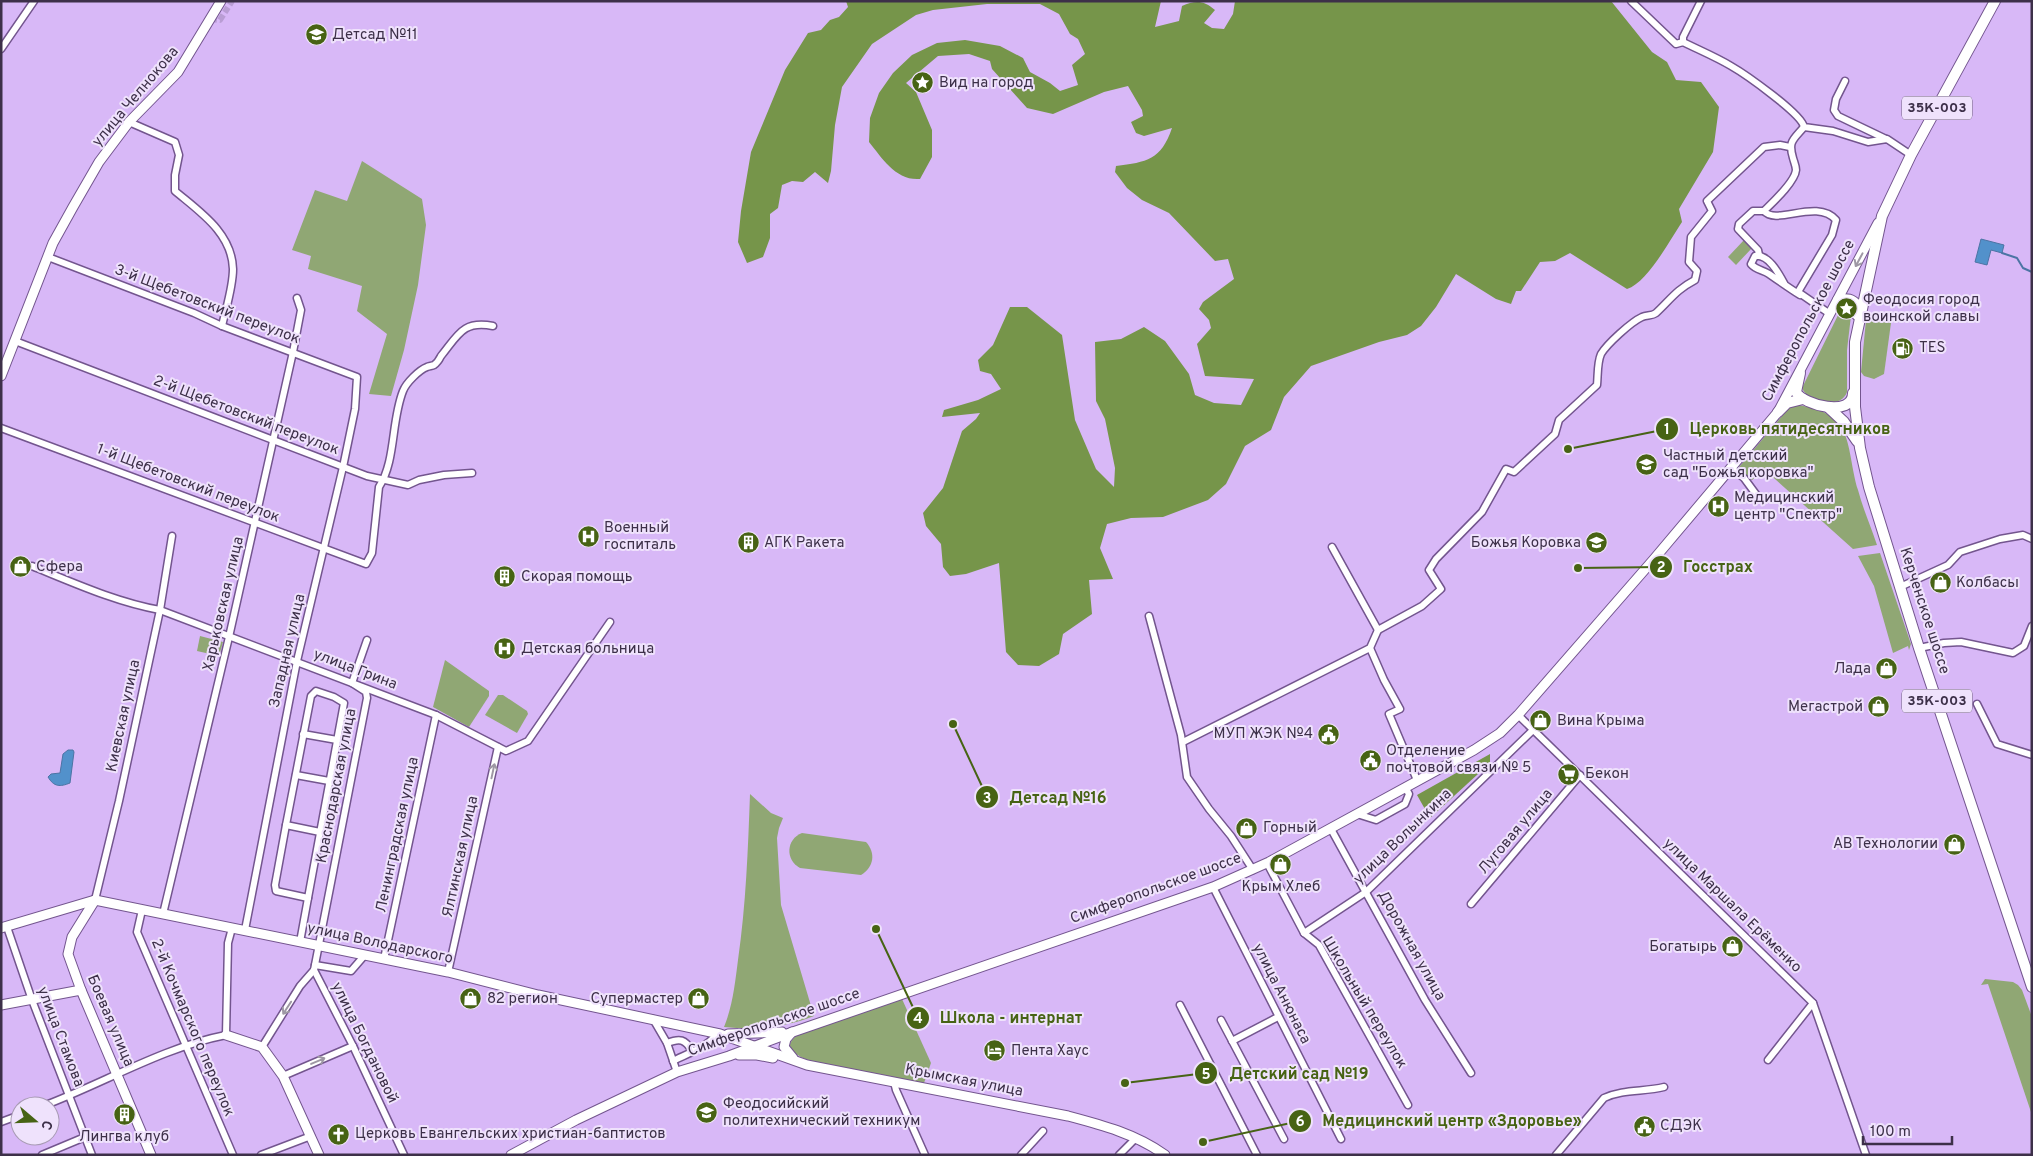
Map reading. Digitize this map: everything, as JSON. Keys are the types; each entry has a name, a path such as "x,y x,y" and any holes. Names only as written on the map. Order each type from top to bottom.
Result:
{"main road":[{"name":"улица Челнокова","path":"1,376 53,243 99,162 129,122 178,72 221,1"},
{"name":"Симферопольское шоссе","path":"512,1154 576,1120 676,1072 726,1057 793,1032 1213,887 1253,870 1474,750 1500,733 1518,715 1654,559 1778,412 1882,216 1911,155 1995,1"},
{"name":"35К-003","path":"1854,375 1855,342 1859,317 1882,216"},
{"path":"1838,300 1849,299 1854,301 1858,306 1857,315 1859,317"},
{"path":"1800,373 1796,392 1803,399 1829,408 1843,407 1849,404 1853,398 1854,375"},
{"name":"Керченское шоссе","path":"1854,375 1860,448 1869,487 1919,648 2032,987"},
{"path":"1778,412 1787,403 1803,399"},
{"path":"1829,408 1848,426 1860,448"},
{"name":"улица Володарского","path":"4,927 95,900 448,972 538,995 718,1034 753,1046"},
{"name":"Боевая улица","path":"95,900 72,937 68,954 81,990 118,1073 151,1155"},
{"path":"1,1004 81,990"},
{"path":"718,1034 793,1032"},
{"path":"793,1032 786,1039 784,1047 786,1052 800,1063"},
{"path":"718,1034 731,1041 734,1046 726,1057"},
{"path":"226,1035 262,1046 283,1076 320,1155"},
{"name":"Крымская улица","path":"753,1046 800,1063 1068,1116 1106,1126 1136,1138 1165,1155"},
{"path":"726,1057 757,1055 800,1063"}],"street":[{"path":"1,49 34,1"},
{"path":"1631,1 1676,44 1683,42 1732,67 1793,112 1803,123 1804,127"},
{"path":"1683,42 1683,36 1701,1"},
{"path":"1845,81 1836,99 1834,110 1838,116 1887,139 1911,155"},
{"path":"129,122 175,142 179,155 175,175 175,192 210,221 228,245 233,272 222,326"},
{"path":"1804,127 1833,131 1868,142 1887,139"},
{"path":"1784,285 1769,262 1759,255 1758,250 1738,229 1739,224 1753,211 1764,211 1776,200 1794,174 1796,168 1790,147 1791,141 1804,127"},
{"path":"1183,742 1370,648 1378,630 1422,606 1440,589 1429,570 1436,559 1482,512 1506,469 1514,472 1556,434 1558,420 1596,385 1599,362 1602,354 1610,344 1628,327 1642,317 1654,314 1679,289 1695,280 1697,271 1689,262 1691,237 1712,211 1707,201 1764,147 1780,145 1790,147"},
{"path":"1764,211 1772,216 1820,211 1830,214 1836,220 1832,235 1798,292 1800,295"},
{"path":"1759,255 1754,256 1752,260 1751,264 1755,269 1767,273 1830,314"},
{"name":"3-й Щебетовский переулок","path":"48,256 357,378"},
{"name":"Харьковская улица","path":"163,914 294,352 301,310 297,298"},
{"path":"384,479 389,466 396,418 403,389 426,367 434,365 461,330 477,324 493,326"},
{"name":"2-й Щебетовский переулок","path":"15,341 367,476 408,485 419,480 444,475 472,473"},
{"name":"Западная улица","path":"245,930 296,661 343,467 354,409 357,378"},
{"name":"1-й Щебетовский переулок","path":"1,428 366,564 372,553 379,487 384,479"},
{"path":"1731,468 1744,478 1758,497"},
{"path":"1900,587 1948,565 1960,552 2000,539 2023,535 2032,539"},
{"name":"Киевская улица","path":"95,900 119,801 160,610 172,536"},
{"path":"1332,547 1378,630"},
{"name":"улица Грина","path":"32,566 138,606 160,610 352,682 436,715 498,747"},
{"path":"1149,616 1183,742 1188,777 1253,870"},
{"path":"498,747 506,751 528,741 610,622"},
{"path":"1919,648 1961,642 2013,653 2024,646 2032,626"},
{"path":"352,682 368,640"},
{"path":"1370,648 1384,680 1400,709 1389,714 1417,780"},
{"name":"Краснодарская улица","path":"318,946 367,698 366,692 352,682"},
{"path":"300,942 344,703 334,697 316,691 311,696 275,885 276,891 308,898"},
{"path":"1977,704 1997,744 2032,755"},
{"name":"Ленинградская улица","path":"384,959 436,715"},
{"name":"улица Маршала Ерёменко","path":"1518,715 1813,1003 1866,1155"},
{"name":"улица Волынкина","path":"1304,933 1366,892 1533,730"},
{"path":"303,734 337,740"},
{"name":"Ялтинская улица","path":"448,972 498,747"},
{"path":"296,775 329,781"},
{"name":"Луговая улица","path":"1470,904 1580,775"},
{"path":"1357,814 1376,820 1405,804 1409,794 1405,787"},
{"path":"286,826 320,832"},
{"name":"Дорожная улица","path":"1331,829 1426,1000 1471,1073"},
{"name":"Школьный переулок","path":"1268,863 1304,933 1319,945 1408,1105"},
{"name":"улица Анюнаса","path":"1213,887 1341,1139"},
{"name":"2-й Кочмарского переулок","path":"142,910 137,932 188,1046 233,1155"},
{"name":"улица Стамова","path":"4,927 92,1155"},
{"path":"60,1100 118,1073 199,1040 226,1035 228,943 232,928"},
{"path":"262,1046 300,986 314,968 318,946"},
{"path":"314,968 351,972 364,956"},
{"name":"улица Богдановой","path":"314,968 404,1155"},
{"path":"1768,1060 1813,1003"},
{"path":"1180,1005 1257,1155"},
{"path":"1232,1041 1278,1016"},
{"path":"653,1019 667,1043 676,1072"},
{"path":"1221,1020 1284,1139"},
{"path":"673,1061 710,1042 718,1034"},
{"path":"667,1043 683,1040 688,1043 692,1051"},
{"path":"283,1076 353,1046"},
{"path":"894,1082 925,1155"},
{"path":"1556,1155 1604,1098 1613,1093 1654,1090 1664,1087"},
{"path":"1021,1155 1043,1131"},
{"path":"42,1155 85,1136"},
{"path":"261,1155 311,1136"},
{"path":"1119,1155 1136,1138"}],"green space":[{"path":"846,1 1161,1 1155,27 1179,21 1182,6 1199,2 1207,4 1215,10 1204,23 1212,28 1224,29 1233,14 1235,1 1611,1 1652,52 1667,62 1676,80 1701,82 1719,107 1713,152 1679,209 1682,222 1658,260 1635,285 1627,289 1570,253 1555,261 1540,262 1521,291 1516,291 1511,304 1496,299 1456,274 1436,307 1421,326 1407,335 1379,342 1311,366 1284,397 1271,430 1245,446 1226,484 1208,500 1163,517 1131,518 1107,524 1100,548 1113,579 1089,580 1092,614 1063,634 1059,654 1039,666 1018,665 1006,652 999,563 966,574 950,576 943,567 941,544 926,526 923,513 943,488 962,431 980,413 942,417 944,410 978,400 1001,389 991,374 980,371 978,360 993,345 1010,307 1027,307 1062,335 1075,420 1096,469 1114,487 1115,468 1105,419 1096,401 1095,342 1121,339 1144,327 1165,341 1189,374 1195,395 1214,403 1241,405 1254,379 1205,376 1197,344 1211,328 1209,320 1199,309 1203,302 1234,279 1228,259 1215,261 1169,213 1142,200 1127,188 1115,172 1116,166 1144,161 1158,153 1168,139 1172,128 1144,136 1136,133 1131,122 1143,116 1142,110 1128,86 1104,92 1053,114 1027,108 992,69 990,61 969,54 938,56 906,83 916,92 932,130 932,157 920,179 911,179 890,167 869,142 870,118 879,93 893,73 912,55 937,43 965,40 1000,46 1023,58 1030,72 1060,91 1078,85 1072,65 1085,54 1078,39 1070,34 1059,14 1040,4 987,4 933,10 916,15 872,44 842,87 828,183 815,172 803,182 792,181 782,185 778,208 770,214 770,238 763,257 747,263 738,242 751,152 785,70 808,33 821,30 830,20 839,17 848,7"},
{"path":"362,161 422,199 426,225 418,285 404,350 391,396 369,394 387,334 357,311 362,286 308,269 311,256 292,250 315,190 347,201"},
{"path":"1744,240 1752,248 1736,265 1728,257"},
{"path":"1844,303 1852,307 1847,350 1847,392 1844,398 1832,403 1817,401 1805,393 1802,388"},
{"path":"1874,316 1888,318 1891,323 1884,374 1874,379 1864,376 1861,372 1866,320"},
{"path":"1797,405 1816,409 1830,415 1845,434 1860,497 1877,545 1853,549 1765,470 1752,480 1739,470 1739,467 1788,409"},
{"path":"1880,553 1911,644 1909,650 1908,646 1893,653 1874,586 1858,556"},
{"path":"200,636 223,642 219,656 197,651"},
{"path":"445,660 489,691 489,696 469,727 433,707"},
{"path":"498,695 503,695 527,711 528,714 517,733 485,715"},
{"path":"1490,754 1490,763 1430,818 1417,795"},
{"path":"750,794 771,813 783,818 777,838 781,905 814,1016 769,1027 724,1027 730,1010 741,939"},
{"path":"802,833 866,842 872,855 871,864 861,875 800,868 792,860 789,850 793,840"},
{"path":"1985,979 2013,982 2018,985 2022,990 2032,1017 2032,1115 1988,984 1981,985"},
{"path":"902,999 931,1063 924,1083 811,1061 795,1053 790,1046 794,1038 801,1033"}],"water":[{"path":"1981,239 2004,245 2002,253 1991,250 1987,265 1975,262"},
{"path":"68,750 73,750 74,752 70,783 58,785 53,783 48,777 51,774 60,773 63,754"}],"waterway":[{"path":"2002,253 2017,258 2023,268 2032,272"}],"tunnel":[{"path":"211,19 220,20 232,1"}],"place":[{"name":"Детсад №11","path":"316,35"},
{"name":"Вид на город","path":"923,83"},
{"name":"Феодосия город воинской славы","path":"1847,309"},
{"name":"TES","path":"1903,348"},
{"name":"Церковь пятидесятников","path":"1568,449"},
{"name":"Частный детский сад \"Божья коровка\"","path":"1647,465"},
{"name":"Медицинский центр \"Спектр\"","path":"1718,507"},
{"name":"Военный госпиталь","path":"588,537"},
{"name":"АГК Ракета","path":"748,543"},
{"name":"Божья Коровка","path":"1597,543"},
{"name":"Сфера","path":"20,567"},
{"name":"Госстрах","path":"1578,568"},
{"name":"Скорая помощь","path":"505,577"},
{"name":"Колбасы","path":"1940,583"},
{"name":"Детская больница","path":"505,649"},
{"name":"Лада","path":"1887,669"},
{"name":"Мегастрой","path":"1879,707"},
{"name":"Вина Крыма","path":"1541,721"},
{"name":"Детсад №16","path":"953,724"},
{"name":"МУП ЖЭК №4","path":"1329,734"},
{"name":"Отделение почтовой связи № 5","path":"1370,760"},
{"name":"Бекон","path":"1569,774"},
{"name":"Горный","path":"1247,828"},
{"name":"АВ Технологии","path":"1954,844"},
{"name":"Крым Хлеб","path":"1281,864"},
{"name":"Школа - интернат","path":"876,929"},
{"name":"Богатырь","path":"1733,947"},
{"name":"82 регион","path":"471,999"},
{"name":"Супермастер","path":"699,999"},
{"name":"Пента Хаус","path":"995,1051"},
{"name":"Детский сад №19","path":"1125,1083"},
{"name":"Феодосийский политехнический техникум","path":"707,1113"},
{"name":"Лингва клуб","path":"124,1114"},
{"name":"СДЭК","path":"1644,1126"},
{"name":"Церковь Евангельских христиан-баптистов","path":"339,1134"},
{"name":"Медицинский центр «Здоровье»","path":"1203,1142"}]}
